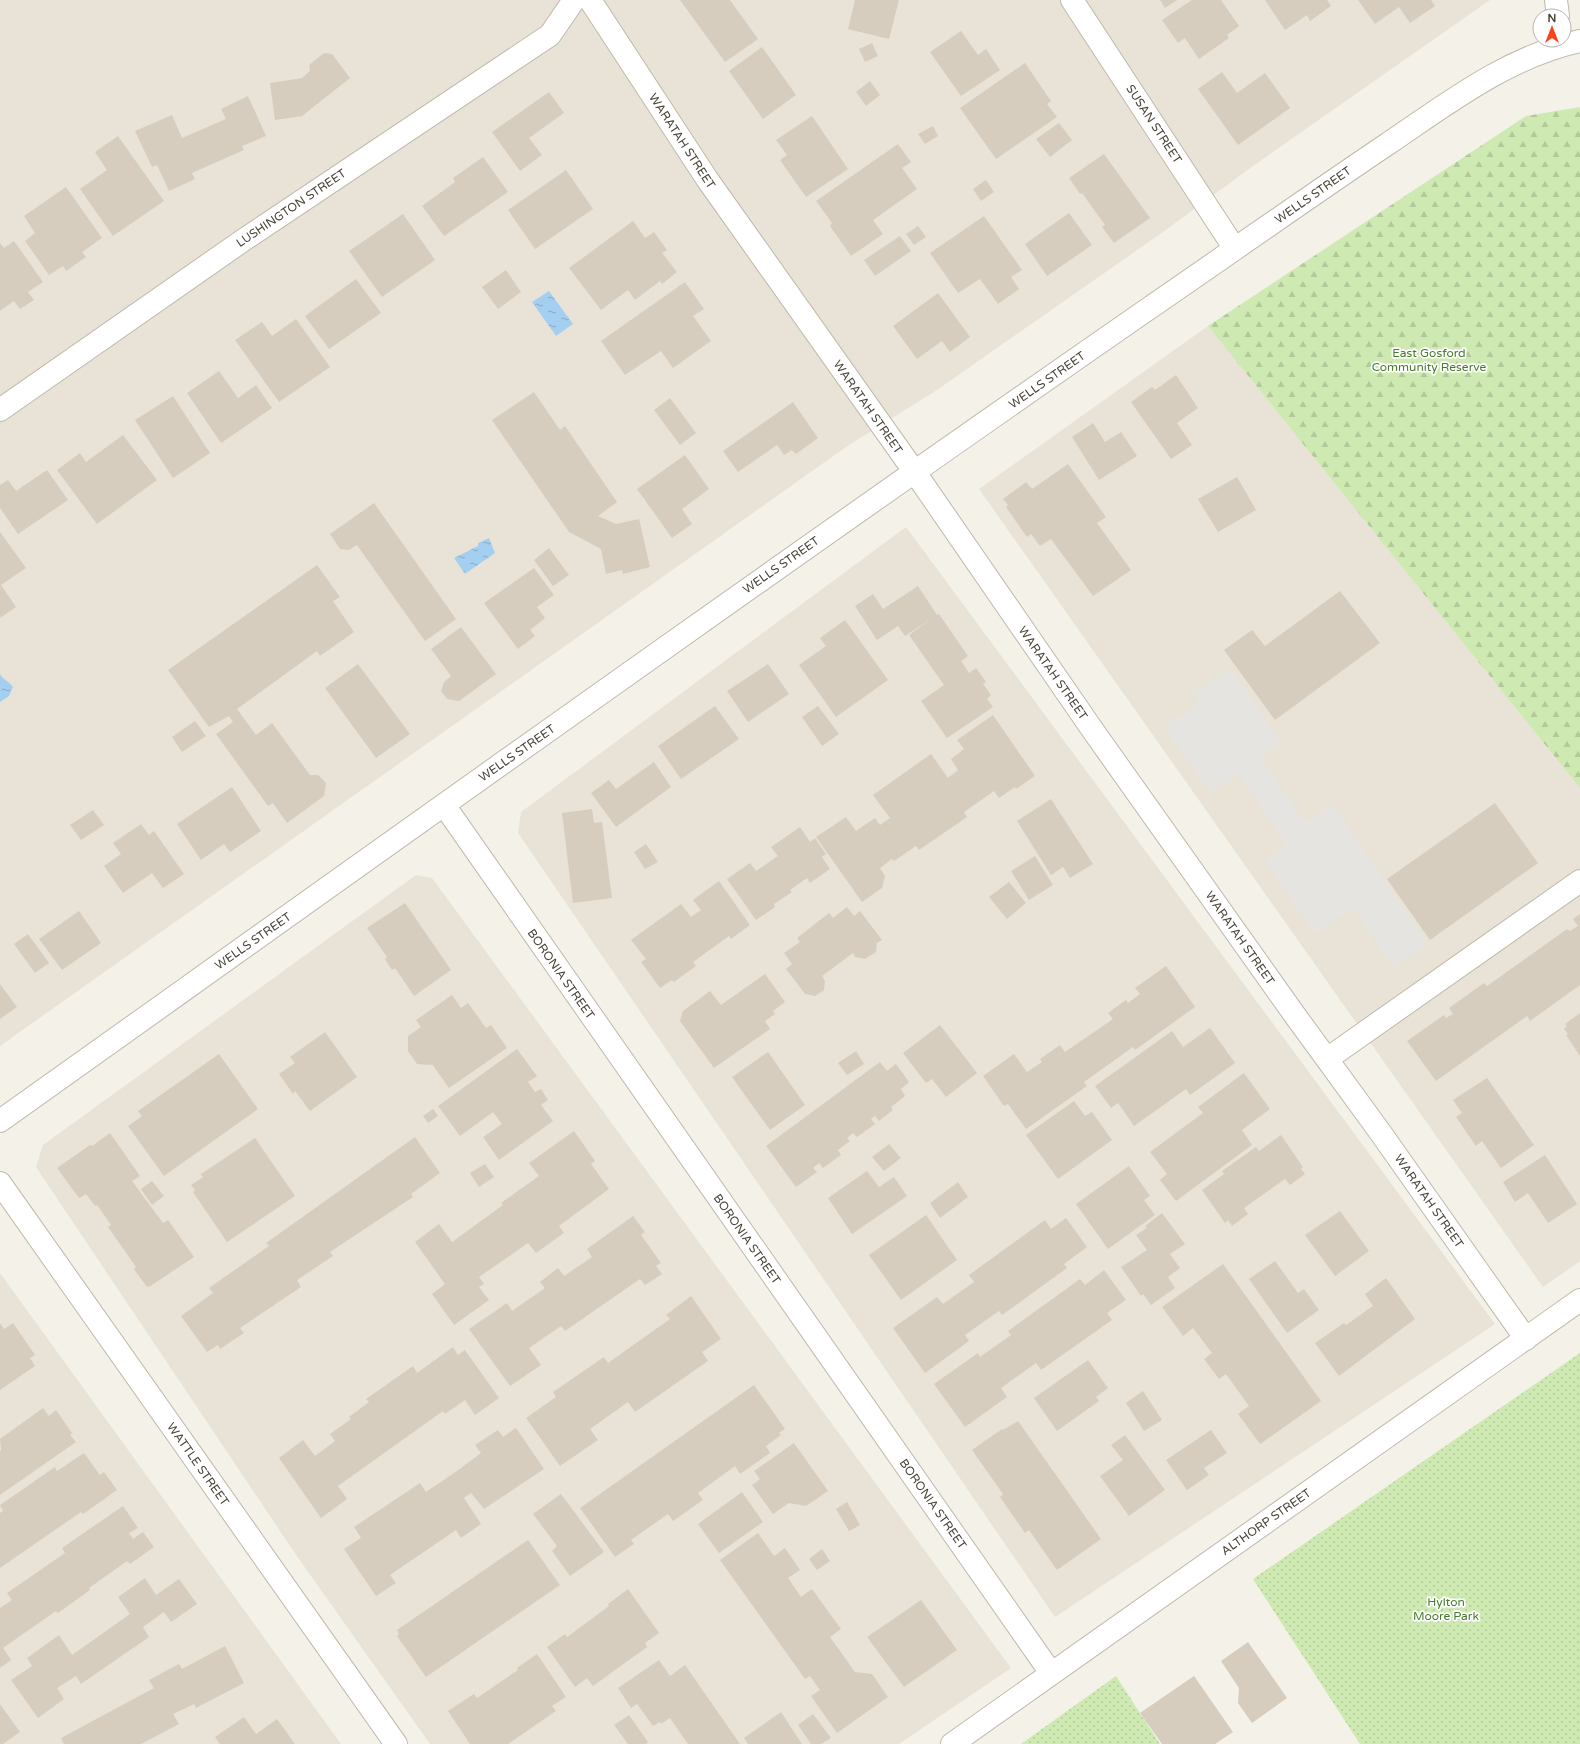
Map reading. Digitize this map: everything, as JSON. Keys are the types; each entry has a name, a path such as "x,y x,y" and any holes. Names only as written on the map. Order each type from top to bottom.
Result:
{"street":[{"name":"LUSHINGTON STREET","path":"0,410 242,241 550,35 574,0"},
{"name":"WARATAH STREET","path":"590,0 707,179 914,471 1094,732 1526,1338"},
{"name":"SUSAN STREET","path":"1072,0 1235,249"},
{"name":"WELLS STREET","path":"0,1121 914,471 1235,249 1465,92 1509,66 1553,48"},
{"name":"BORONIA STREET","path":"444,805 1052,1672"},
{"path":"1327,1059 1580,881"},
{"name":"WATTLE STREET","path":"0,1183 396,1744"},
{"name":"ALTHORP STREET","path":"952,1744 1580,1300"}],"shaded area":[{"path":"0,0 1490,0 937,390 849,445 0,1046"},
{"path":"1208,326 1580,788 1580,1261 1543,1287 979,489"},
{"path":"906,527 1495,1324 1055,1617 518,833 521,812"},
{"path":"1230,668 1281,743 1261,758 1306,823 1332,805 1428,943 1394,967 1353,908 1315,933 1265,860 1287,844 1238,774 1210,793 1164,727 1200,703 1193,693"},
{"path":"416,875 432,878 1011,1668 899,1744 430,1744 294,1552 36,1167 43,1145"},
{"path":"0,1273 341,1744 0,1744"}],"green space":[{"name":"East Gosford Community Reserve","path":"1580,107 1580,788 1208,326 1526,116"},
{"name":"Hylton Moore Park","path":"1580,1353 1580,1744 1360,1744 1253,1579"},
{"path":"1116,1676 1160,1744 1021,1744"}],"water":[{"path":"549,291 573,324 556,336 532,302"},
{"path":"489,538 495,553 465,574 454,558 478,546 478,543"},
{"path":"0,674 13,687 9,696 0,702"}],"building":[{"path":"680,0 730,0 758,39 725,62"},
{"path":"855,0 899,0 889,39 848,29"},
{"path":"1160,0 1177,0 1165,8"},
{"path":"1192,0 1221,0 1239,26 1227,35 1229,38 1199,59 1185,38 1178,43 1162,20"},
{"path":"1265,0 1327,0 1331,6 1310,21 1307,15 1285,30"},
{"path":"1358,0 1431,0 1435,6 1410,23 1399,7 1375,24"},
{"path":"961,31 978,55 986,49 1000,70 961,96 930,52"},
{"path":"872,43 878,56 865,62 859,49"},
{"path":"762,47 796,95 763,119 729,71"},
{"path":"324,53 332,54 350,78 302,116 275,120 270,83 302,78 310,71 309,65"},
{"path":"1025,63 1051,101 1047,104 1057,117 996,159 960,108"},
{"path":"1222,72 1237,93 1265,73 1290,108 1238,145 1198,89"},
{"path":"870,81 880,95 866,106 856,92"},
{"path":"549,92 564,113 529,138 542,155 520,171 492,132"},
{"path":"248,96 266,136 242,146 244,150 192,173 195,179 169,191 157,165 152,167 135,131 172,115 182,138 226,119 221,109"},
{"path":"812,116 848,169 806,197 780,160 787,155 776,140"},
{"path":"1059,123 1072,140 1050,157 1036,139"},
{"path":"933,126 938,136 925,144 918,134"},
{"path":"118,136 164,201 113,236 80,189 107,170 95,152"},
{"path":"898,144 911,162 902,168 917,189 873,220 883,234 851,256 830,226 832,223 816,201"},
{"path":"1104,154 1150,218 1114,243 1102,227 1105,225 1069,178"},
{"path":"483,157 508,192 444,236 422,206 455,182 453,178"},
{"path":"566,170 593,209 535,249 508,210"},
{"path":"986,180 994,192 981,201 973,189"},
{"path":"66,187 102,238 82,252 86,257 66,271 63,266 49,275 25,241 35,233 24,216"},
{"path":"1069,213 1092,245 1047,276 1025,244"},
{"path":"403,214 435,260 382,297 349,251"},
{"path":"984,216 1022,270 1011,277 1019,289 998,304 980,279 958,293 930,253"},
{"path":"633,221 645,238 654,232 667,250 662,253 677,272 662,284 660,281 635,300 628,290 601,310 569,268"},
{"path":"918,226 926,237 914,245 906,234"},
{"path":"900,236 911,251 875,276 864,260"},
{"path":"14,241 43,282 28,292 34,300 20,309 14,301 0,311 0,243 4,248"},
{"path":"506,270 521,292 498,309 482,287"},
{"path":"356,279 381,313 329,349 305,316"},
{"path":"685,282 704,309 693,316 711,341 673,368 661,351 625,375 601,341"},
{"path":"938,293 970,337 950,352 942,341 917,359 893,326"},
{"path":"296,319 330,367 279,402 235,340 262,322 272,336"},
{"path":"219,371 238,398 256,385 272,408 221,443 187,393"},
{"path":"1176,375 1198,408 1177,423 1192,445 1171,459 1131,402 1152,387 1155,390"},
{"path":"534,392 560,430 565,426 617,502 598,516 616,524 639,519 650,567 623,574 622,570 606,574 601,549 569,532 492,420"},
{"path":"173,396 210,453 173,478 135,420"},
{"path":"670,398 696,433 680,445 654,410"},
{"path":"793,402 818,438 796,454 792,450 784,455 777,445 738,472 723,451"},
{"path":"1093,423 1105,442 1121,432 1137,456 1099,480 1072,437"},
{"path":"123,435 157,480 97,524 57,470 80,453 86,462"},
{"path":"685,455 709,489 682,509 692,524 672,538 637,489"},
{"path":"1068,464 1106,517 1097,523 1131,570 1093,596 1051,539 1040,546 1031,534 1027,537 1006,507 1008,505 1003,499 1026,482 1032,489"},
{"path":"47,470 68,500 18,534 0,508 0,485 8,480 16,491"},
{"path":"1237,477 1256,510 1218,532 1198,499"},
{"path":"374,503 456,619 425,641 357,545 349,550 340,549 330,534"},
{"path":"0,532 26,568 1,585 16,607 0,618"},
{"path":"549,548 569,575 553,586 534,560"},
{"path":"317,565 340,597 333,601 354,632 320,656 317,651 237,709 256,735 272,723 310,775 318,775 326,783 324,796 287,823 273,803 268,806 216,734 233,722 229,716 209,727 168,670"},
{"path":"534,568 554,595 537,607 545,618 530,630 535,636 518,649 484,603"},
{"path":"918,586 937,615 939,614 968,656 961,661 969,673 976,668 986,682 983,684 991,695 987,699 993,707 947,738 921,701 944,685 909,635 931,619 905,636 898,626 877,640 855,606 873,594 883,609"},
{"path":"1340,591 1380,643 1275,720 1224,650 1252,630 1265,646"},
{"path":"845,620 888,680 836,717 799,665 826,646 820,638"},
{"path":"461,627 496,674 459,701 447,699 441,691 444,682 451,676 431,649"},
{"path":"358,664 410,734 376,758 325,688"},
{"path":"768,664 789,694 748,722 727,691"},
{"path":"715,706 739,739 681,779 658,746"},
{"path":"818,706 839,734 822,746 802,717"},
{"path":"993,715 1035,776 999,798 994,791 964,812 967,817 919,850 916,846 894,861 892,859 880,868 885,876 882,888 862,902 816,837 846,817 856,831 875,818 880,825 890,818 873,795 931,754 948,778 958,770 951,759 964,749 957,740"},
{"path":"195,721 206,736 182,752 172,737"},
{"path":"654,762 671,787 616,827 591,793 609,780 616,789"},
{"path":"232,787 261,831 230,852 224,844 201,860 177,824"},
{"path":"1051,799 1093,864 1070,878 1063,867 1051,875 1017,821"},
{"path":"1495,803 1538,863 1430,940 1387,879"},
{"path":"592,809 594,823 602,822 612,898 573,903 562,813"},
{"path":"93,810 104,825 81,840 70,825"},
{"path":"141,824 149,835 154,831 184,874 163,888 152,873 123,893 104,866 121,854 113,843"},
{"path":"800,827 810,842 815,838 826,854 822,857 830,869 810,883 807,878 790,890 792,892 774,904 775,907 756,920 727,879 750,863 756,871 778,856 771,847"},
{"path":"646,844 658,862 645,869 634,852"},
{"path":"1035,856 1053,885 1029,900 1011,871"},
{"path":"719,881 750,925 731,939 729,936 693,962 696,966 674,982 672,980 660,988 641,962 646,959 631,940 681,904 691,917 701,910 693,900"},
{"path":"1009,882 1026,903 1007,919 989,897"},
{"path":"405,903 451,970 414,996 395,968 392,970 385,959 387,957 367,928"},
{"path":"847,907 854,916 860,911 882,940 877,943 876,952 865,959 855,957 853,953 822,976 825,981 824,990 815,996 805,994 786,969 792,964 784,953 800,942 797,938 829,913 833,918"},
{"path":"79,911 101,943 62,970 39,939"},
{"path":"1580,914 1580,985 1530,1021 1527,1016 1436,1081 1407,1041 1444,1015 1446,1018 1453,1014 1449,1008 1484,983 1487,986 1567,929 1570,931 1578,926 1573,919"},
{"path":"28,934 49,963 35,973 14,944"},
{"path":"1166,966 1195,1007 1135,1050 1133,1047 1084,1082 1087,1086 1026,1129 1008,1104 1004,1106 983,1076 1014,1054 1027,1072 1042,1062 1040,1059 1060,1045 1065,1052 1113,1019 1108,1013 1126,1000 1128,1003 1140,994 1135,988"},
{"path":"765,974 785,1002 773,1011 775,1014 765,1021 770,1029 714,1068 680,1021 683,1011 710,991 721,1005"},
{"path":"0,984 17,1007 0,1019"},
{"path":"452,995 461,1008 468,1003 486,1028 491,1025 507,1048 449,1088 432,1064 417,1064 408,1051 408,1036 421,1027 416,1020"},
{"path":"1580,1013 1580,1056 1566,1035 1568,1034 1564,1029 1567,1026 1565,1024"},
{"path":"940,1025 977,1073 946,1097 932,1079 926,1083 903,1053"},
{"path":"1210,1028 1235,1063 1190,1095 1186,1089 1134,1126 1118,1103 1111,1108 1095,1086 1172,1031 1183,1047"},
{"path":"325,1032 357,1077 310,1111 295,1091 293,1094 279,1074 295,1063 290,1057"},
{"path":"517,1049 537,1076 528,1082 535,1092 541,1089 548,1100 541,1105 553,1121 499,1160 483,1137 502,1124 493,1112 460,1136 438,1106"},
{"path":"856,1051 864,1064 847,1075 838,1063"},
{"path":"768,1052 805,1105 770,1130 732,1077"},
{"path":"219,1054 258,1109 164,1176 128,1126 142,1116 138,1111"},
{"path":"880,1062 887,1071 896,1064 909,1082 901,1089 905,1096 891,1107 893,1110 879,1121 875,1116 871,1119 875,1124 857,1137 853,1133 847,1138 850,1141 838,1150 841,1155 823,1168 819,1163 813,1168 817,1172 796,1187 766,1146"},
{"path":"1244,1073 1270,1109 1242,1130 1252,1145 1176,1201 1160,1180 1167,1174 1150,1152 1203,1113 1198,1107"},
{"path":"1487,1078 1534,1145 1501,1168 1482,1141 1476,1146 1456,1117 1462,1113 1453,1100"},
{"path":"1074,1101 1085,1116 1092,1112 1112,1140 1058,1179 1026,1135"},
{"path":"433,1109 438,1116 428,1123 423,1116"},
{"path":"574,1131 595,1161 591,1164 609,1189 559,1226 564,1233 536,1253 528,1243 479,1277 484,1284 479,1287 489,1300 454,1325 432,1294 445,1284 415,1242 439,1224 452,1242 503,1205 501,1203 539,1176 529,1163"},
{"path":"110,1133 140,1176 132,1181 163,1223 168,1220 194,1257 149,1287 147,1287 134,1269 136,1267 108,1227 111,1225 97,1205 95,1206 86,1194 79,1198 57,1168"},
{"path":"1281,1135 1303,1167 1301,1169 1305,1174 1290,1185 1285,1179 1244,1208 1248,1214 1232,1226 1228,1220 1225,1223 1202,1190 1224,1174 1222,1171 1256,1147 1259,1151"},
{"path":"415,1137 440,1173 411,1194 413,1197 330,1252 333,1256 297,1280 301,1287 240,1328 244,1333 220,1349 218,1345 207,1352 181,1316 213,1293 209,1288 269,1246 266,1243"},
{"path":"255,1138 295,1196 227,1242 193,1192 195,1190 191,1185 203,1177 201,1174"},
{"path":"889,1144 901,1158 884,1171 872,1157"},
{"path":"1545,1155 1577,1204 1548,1223 1528,1193 1515,1202 1503,1182"},
{"path":"485,1164 494,1177 479,1187 470,1173"},
{"path":"1129,1166 1150,1196 1144,1200 1155,1215 1108,1249 1076,1204"},
{"path":"867,1171 879,1187 894,1177 907,1196 852,1234 828,1198"},
{"path":"152,1181 164,1196 152,1205 141,1189"},
{"path":"958,1182 968,1197 940,1218 930,1203"},
{"path":"1340,1211 1369,1251 1335,1276 1305,1235"},
{"path":"1162,1213 1185,1244 1170,1254 1180,1268 1168,1277 1175,1288 1151,1305 1143,1294 1141,1296 1121,1267 1147,1250 1136,1235 1147,1228 1145,1226"},
{"path":"926,1215 957,1260 901,1300 869,1255"},
{"path":"633,1216 645,1232 641,1235 661,1263 656,1266 662,1274 645,1285 640,1279 565,1331 561,1326 529,1348 541,1365 510,1386 469,1329 507,1303 512,1311 545,1288 540,1282 558,1268 564,1276 592,1257 587,1249"},
{"path":"1066,1218 1087,1247 1064,1264 1067,1268 1002,1315 999,1311 965,1335 969,1341 925,1373 893,1328 937,1297 943,1304 974,1282 969,1275 1045,1220 1051,1229"},
{"path":"1275,1261 1298,1293 1304,1289 1319,1310 1287,1333 1249,1279"},
{"path":"1223,1264 1321,1401 1260,1444 1238,1414 1249,1406 1226,1374 1219,1379 1204,1359 1212,1353 1193,1328 1183,1336 1162,1307"},
{"path":"1104,1270 1126,1300 1107,1313 1112,1320 1041,1370 1036,1363 1001,1388 1007,1397 965,1427 934,1384 978,1353 980,1357 1011,1335 1008,1331 1080,1279 1085,1285"},
{"path":"1386,1278 1415,1319 1339,1376 1315,1343 1344,1323 1346,1325 1373,1306 1365,1294"},
{"path":"691,1296 721,1339 702,1352 708,1361 635,1412 628,1402 590,1429 598,1440 560,1466 526,1418 556,1397 553,1392 604,1357 608,1363 670,1319 666,1315"},
{"path":"0,1323 4,1329 13,1323 35,1355 30,1358 35,1366 0,1390"},
{"path":"453,1347 458,1355 465,1350 499,1398 475,1415 465,1400 445,1414 443,1411 338,1486 347,1499 321,1518 279,1458 303,1440 315,1456 335,1441 330,1434 351,1419 349,1417 369,1402 366,1399 413,1366 417,1373"},
{"path":"1088,1360 1108,1388 1096,1397 1099,1401 1057,1431 1034,1398"},
{"path":"754,1385 785,1429 779,1433 781,1435 766,1446 770,1453 740,1474 735,1466 698,1493 703,1500 673,1521 668,1514 631,1540 634,1544 615,1557 580,1508"},
{"path":"1143,1391 1162,1420 1144,1431 1126,1403"},
{"path":"43,1408 49,1416 56,1410 72,1433 70,1435 76,1442 0,1495 0,1439"},
{"path":"1018,1421 1101,1539 1057,1570 1029,1530 1025,1533 1000,1497 1003,1494 972,1450 1002,1429 1003,1430"},
{"path":"516,1428 544,1469 484,1509 471,1493 464,1498 481,1524 461,1538 456,1530 390,1575 396,1583 376,1596 344,1549 361,1538 354,1527 420,1483 426,1492 481,1453 475,1445 498,1430 503,1437"},
{"path":"1211,1430 1227,1453 1204,1468 1209,1475 1187,1490 1166,1460"},
{"path":"1125,1435 1165,1490 1129,1516 1100,1476 1123,1460 1111,1445"},
{"path":"794,1443 828,1491 806,1506 789,1503 773,1514 752,1485 760,1479 754,1471"},
{"path":"84,1453 100,1475 104,1472 117,1490 83,1514 81,1512 0,1568 0,1513 3,1511 0,1505 55,1467 57,1471"},
{"path":"742,1492 763,1522 719,1553 698,1524"},
{"path":"561,1494 604,1552 570,1576 552,1551 557,1546 533,1514"},
{"path":"847,1502 860,1525 849,1531 836,1509"},
{"path":"123,1506 138,1528 129,1533 133,1539 143,1532 154,1547 130,1564 127,1561 89,1588 90,1590 58,1613 56,1611 3,1648 11,1660 0,1668 0,1608 12,1600 7,1593 65,1553 62,1548"},
{"path":"758,1533 774,1556 785,1548 800,1570 788,1578 801,1597 812,1589 841,1629 830,1637 855,1672 872,1674 888,1697 837,1733 811,1696 820,1690 810,1676 805,1679 720,1560"},
{"path":"528,1540 560,1585 426,1677 397,1636 399,1634 397,1630"},
{"path":"822,1549 830,1561 817,1570 809,1559"},
{"path":"145,1578 156,1595 179,1579 197,1604 171,1622 164,1612 143,1627 149,1637 81,1684 76,1676 57,1688 64,1699 38,1718 11,1680 32,1666 27,1658 59,1635 72,1655 130,1614 118,1597"},
{"path":"628,1589 659,1633 645,1643 647,1647 593,1686 587,1678 575,1687 547,1647 565,1634 567,1637 609,1606 608,1604"},
{"path":"921,1600 957,1650 904,1687 867,1637"},
{"path":"1248,1642 1287,1698 1252,1723 1238,1703 1239,1688 1221,1661"},
{"path":"225,1646 244,1683 196,1708 194,1704 173,1714 179,1724 141,1744 64,1744 61,1738 154,1688 149,1680 179,1664 182,1669"},
{"path":"537,1654 566,1697 552,1706 556,1711 508,1744 470,1744 448,1711 474,1694 477,1698 518,1670 517,1668"},
{"path":"659,1660 670,1676 685,1665 740,1744 688,1744 670,1718 661,1724 660,1722 653,1726 637,1704 631,1708 618,1688"},
{"path":"1194,1676 1233,1732 1215,1744 1162,1744 1140,1713"},
{"path":"0,1704 20,1732 3,1744 0,1744"},
{"path":"781,1712 802,1744 748,1744 744,1738"},
{"path":"813,1714 831,1738 821,1744 811,1744 798,1725"},
{"path":"629,1715 648,1742 646,1744 628,1744 614,1725"},
{"path":"244,1717 256,1734 277,1719 295,1744 220,1744 215,1737"}]}
